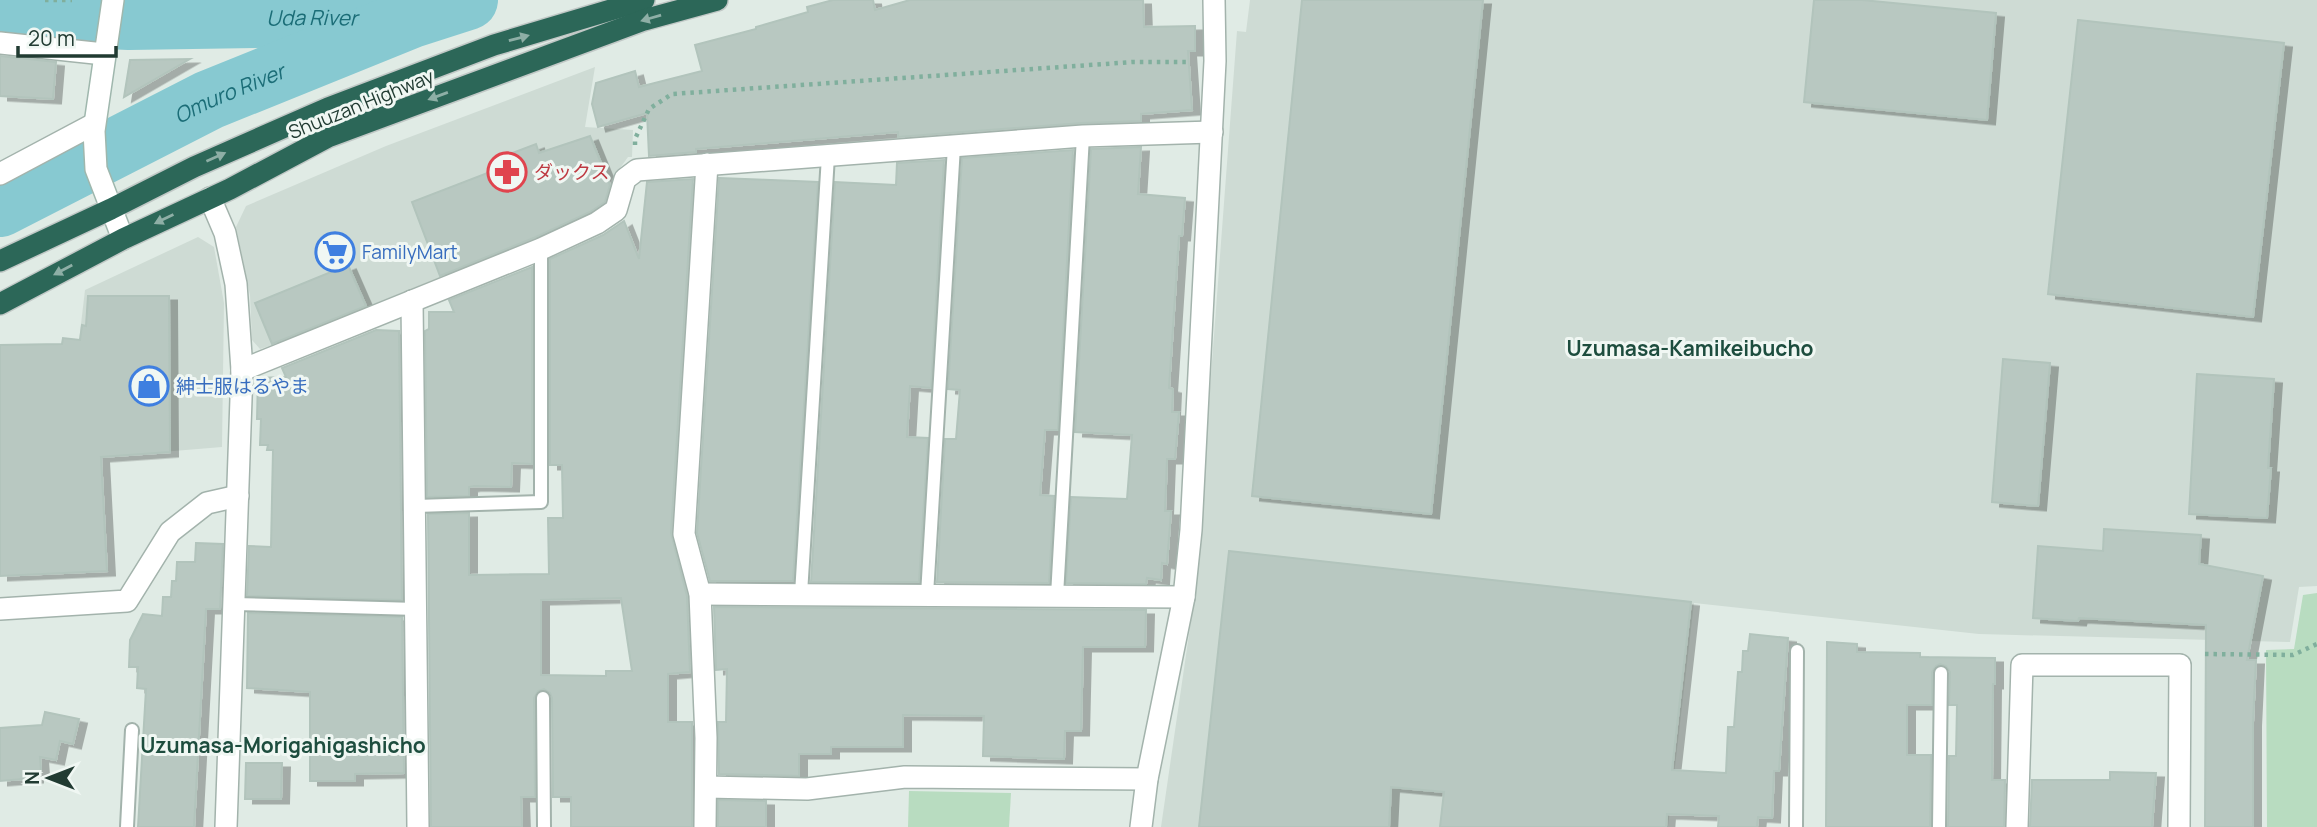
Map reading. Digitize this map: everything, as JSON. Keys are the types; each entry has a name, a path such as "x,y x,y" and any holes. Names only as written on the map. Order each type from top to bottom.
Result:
{"highway":[{"name":"Shuuzan Highway","path":"0,261 194,167 328,108 494,45 644,0"},
{"name":"Shuuzan Highway","path":"0,304 123,239 328,137 644,20 717,0"}],"street":[{"path":"1141,827 1147,779 1184,597 1191,530 1212,132 1214,0"},
{"path":"113,2 94,127 96,169 123,239"},
{"path":"0,43 105,48"},
{"path":"0,174 94,127"},
{"path":"242,370 541,249 597,223 617,210 625,179 637,170 1083,136 1212,132"},
{"path":"705,827 706,738 700,594 684,534 707,164"},
{"path":"210,198 225,233 236,284 242,370 226,827"},
{"path":"412,301 418,827"},
{"path":"0,609 127,601 170,532 207,503 238,496"},
{"path":"700,594 1184,597"},
{"path":"2018,827 2022,665 2180,665 2179,827"},
{"path":"706,787 807,789 905,777 1147,779"}],"lane":[{"path":"1057,596 1083,136"},
{"path":"927,595 954,146"},
{"path":"801,594 828,156"},
{"path":"416,506 541,502 541,249"},
{"path":"234,604 417,610"},
{"path":"1796,827 1797,651"},
{"path":"1939,827 1941,673"},
{"path":"543,698 544,827"},
{"path":"127,827 132,730"}],"path":[{"path":"45,0 72,0"},
{"path":"637,170 635,139 649,109 672,94 1133,62 1215,61"},
{"path":"2180,665 2191,654 2293,655 2317,645"}],"shaded area":[{"path":"1250,0 2317,0 2317,586 2299,587 2290,642 1979,634 1694,603 1668,827 1161,827 1194,600 1237,31 1246,32"},
{"path":"595,67 585,127 633,130 632,157 628,157 607,186 608,198 598,213 278,343 260,349 252,340 250,295 236,227 246,206 386,146"},
{"name":"紳士服はるやま","path":"198,237 214,247 224,303 222,447 65,460 85,290"}],"green space":[{"path":"2317,593 2317,827 2267,827 2266,650 2294,649 2303,595"},
{"path":"909,791 1011,793 1009,827 908,827"}],"building":[{"path":"833,0 873,0 875,10 910,0 1143,0 1144,27 1195,26 1195,51 1188,51 1192,110 1141,114 1141,121 898,137 898,132 696,149 696,152 649,156 647,113 598,127 592,104 596,83 635,71 639,87 702,71 695,45 756,29 808,12 807,7"},
{"path":"1302,0 1483,0 1431,514 1252,496"},
{"path":"1814,0 1862,0 1996,13 1987,120 1804,102"},
{"path":"2078,20 2284,43 2253,317 2048,294"},
{"path":"0,56 56,62 53,99 0,96"},
{"path":"190,59 124,97 130,60"},
{"path":"590,136 610,185 605,202 590,212 536,237 440,276 412,202 498,169 494,160 536,144 539,153"},
{"path":"1141,147 1138,194 1185,198 1182,236 1179,236 1169,388 1173,389 1172,412 1179,412 1175,459 1167,459 1165,511 1171,511 1167,564 1162,563 1161,580 1147,578 1146,584 1066,583 1071,497 1127,499 1132,435 1075,432 1091,149"},
{"path":"1073,150 1058,430 1045,430 1040,495 1054,496 1049,583 937,582 945,439 956,439 960,390 948,389 962,158"},
{"path":"944,160 931,388 910,386 907,437 928,438 919,582 811,582 835,182 896,185 897,163"},
{"path":"719,178 818,182 793,581 710,581 697,533"},
{"path":"693,179 671,533 687,596 690,672 668,674 668,722 692,722 692,827 571,827 571,797 553,797 552,698 544,689 538,691 534,698 535,797 521,797 522,827 431,827 428,514 469,513 469,575 549,574 548,518 563,518 562,465 550,465 550,259 603,235 624,221 639,259 647,182","holes":["621,598 632,671 606,671 606,676 541,675 541,600"]},
{"path":"348,265 366,306 272,344 255,303"},
{"path":"532,267 532,464 512,463 511,487 474,486 469,487 469,496 427,497 425,331 429,329 429,312 454,312 449,300"},
{"path":"88,296 169,296 170,452 101,457 107,571 0,576 0,345 62,344 63,338 80,340 82,325 86,326"},
{"path":"376,330 399,331 402,600 247,596 249,546 271,547 273,450 267,450 268,445 260,445 261,419 257,419 258,378 286,377 282,368"},
{"path":"2003,359 2050,363 2038,506 1992,502"},
{"path":"2197,374 2274,379 2267,518 2189,514"},
{"path":"2104,529 2201,535 2199,564 2263,576 2247,660 2256,660 2253,827 2205,827 2206,625 2033,618 2038,546 2103,551"},
{"path":"196,543 223,544 220,609 206,609 194,827 138,827 146,689 137,688 138,667 129,667 130,640 143,614 162,616 163,597 171,597 172,581 176,581 177,562 195,562"},
{"path":"1229,551 1691,602 1672,770 1726,773 1728,727 1734,727 1738,672 1742,672 1743,651 1748,651 1750,634 1788,638 1779,771 1774,771 1772,818 1758,817 1757,827 1718,827 1719,816 1667,814 1666,827 1440,827 1444,792 1391,787 1389,827 1199,827"},
{"path":"714,607 1146,610 1145,647 1083,647 1081,731 1065,731 1064,759 983,756 984,716 903,715 903,747 831,747 831,754 799,754 799,776 719,774 718,722 726,722 727,669 716,670"},
{"path":"248,613 402,617 404,773 355,774 355,781 310,781 310,692 247,688"},
{"path":"1827,642 1857,644 1857,652 1920,653 1920,657 1995,658 1992,780 2005,780 2004,827 1948,827 1949,756 1956,756 1957,705 1949,705 1950,672 1946,666 1940,664 1932,672 1932,705 1907,705 1907,755 1931,755 1930,827 1826,827"},
{"path":"45,712 79,719 73,744 60,741 56,760 40,757 41,771 35,772 35,778 0,781 0,728 42,725"},
{"path":"246,763 282,763 281,799 245,799"},
{"path":"2110,772 2156,773 2152,827 2030,827 2032,780 2110,780"},
{"path":"718,800 766,801 766,827 718,827"}],"waterway":[{"name":"Omuro River","path":"0,207 209,100 412,18 468,0"},
{"name":"Uda River","path":"0,14 129,20 387,18"}],"place":[{"name":"ダックス","path":"507,172"},
{"name":"FamilyMart","path":"335,252"},
{"name":"紳士服はるやま","path":"149,386"}],"district":[{"name":"Uzumasa-Kamikeibucho","path":"1690,348"},
{"name":"Uzumasa-Morigahigashicho","path":"283,745"}]}
